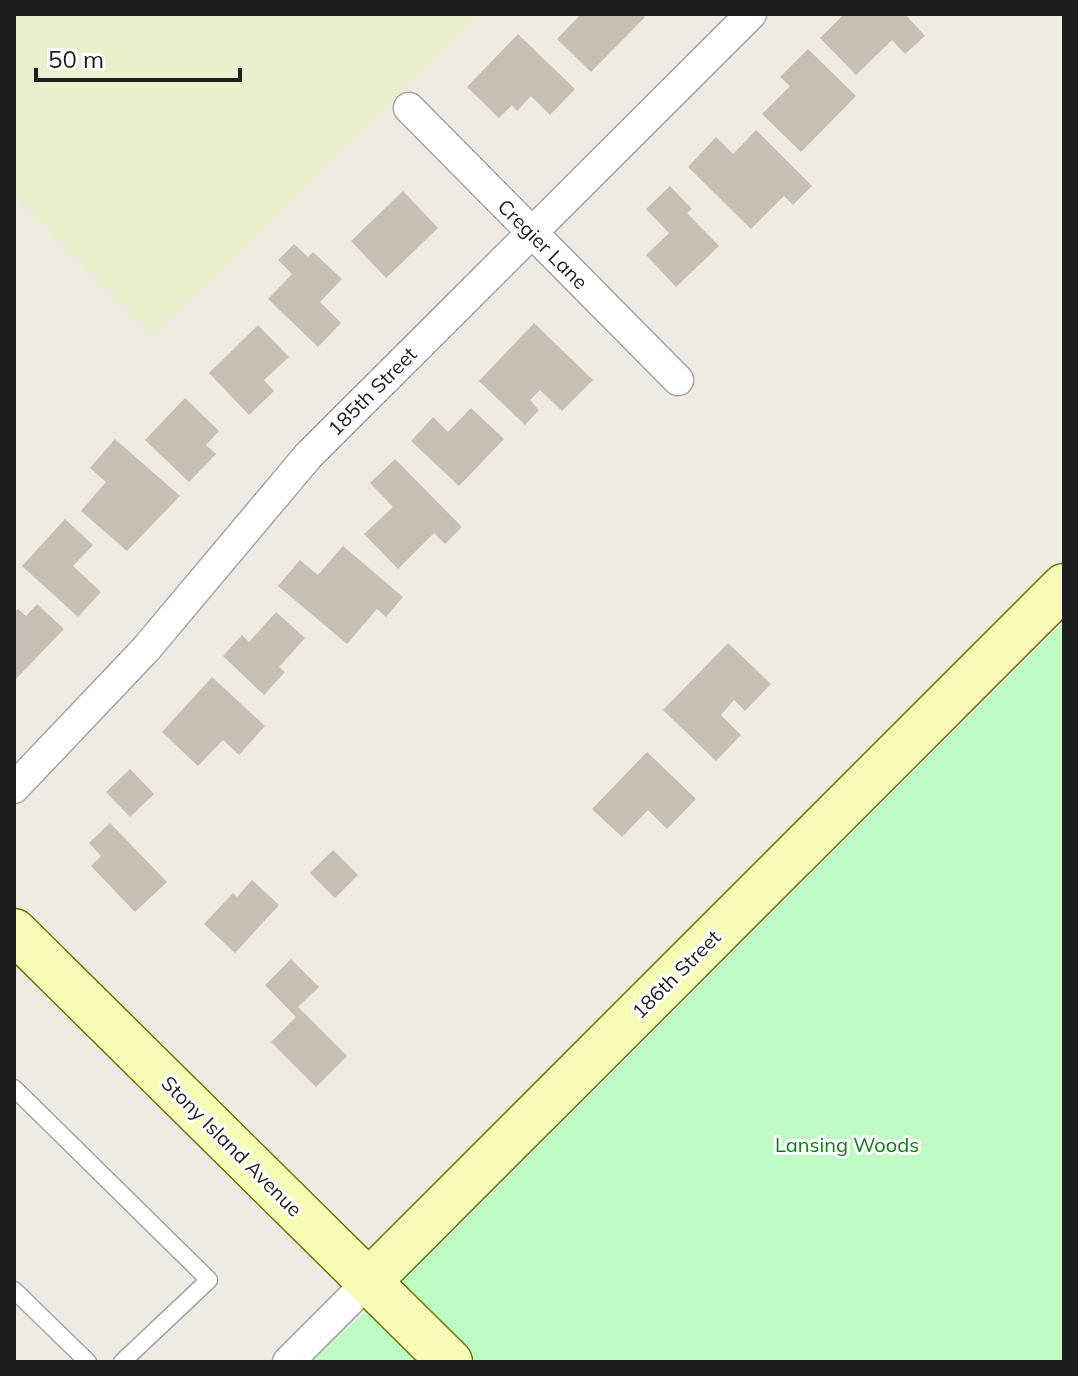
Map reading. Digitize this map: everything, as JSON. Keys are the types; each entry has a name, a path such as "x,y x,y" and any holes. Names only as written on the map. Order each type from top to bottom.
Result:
{"street":[{"name":"185th Street","path":"14,788 146,649 308,456 751,14"},
{"name":"Cregier Lane","path":"409,108 678,380"},
{"name":"186th Street","path":"288,1362 1064,586"},
{"name":"Stony Island Avenue","path":"14,931 450,1362"}],"lane":[{"path":"14,1088 209,1280 122,1362"},
{"path":"16,1298 88,1362"}],"green space":[{"path":"14,14 481,14 153,338 14,198"},
{"name":"Lansing Woods","path":"1064,622 1064,1362 311,1362 463,1222"}],"building":[{"path":"581,14 641,14 645,17 591,72 557,39"},
{"path":"844,14 905,14 925,36 905,54 892,40 856,75 820,38"},
{"path":"518,34 575,89 550,115 531,96 517,111 512,105 499,118 467,87"},
{"path":"808,49 856,96 801,152 762,114 790,86 780,77"},
{"path":"756,130 812,186 793,205 784,196 751,229 688,167 716,137 733,154"},
{"path":"670,186 692,209 687,213 719,246 676,287 646,255 669,233 646,209"},
{"path":"403,191 438,228 386,278 351,241"},
{"path":"294,244 308,257 313,252 342,279 320,302 341,323 318,347 268,299 292,274 278,260"},
{"path":"534,323 593,380 562,411 540,390 530,400 539,410 525,425 479,381"},
{"path":"258,325 289,357 264,380 274,391 249,415 209,373"},
{"path":"185,398 219,431 206,445 216,454 189,482 145,440"},
{"path":"471,408 504,439 459,486 411,441 433,417 448,432"},
{"path":"115,439 180,496 127,551 81,511 106,482 90,468"},
{"path":"395,459 462,527 445,544 434,533 398,569 364,534 393,507 370,483"},
{"path":"65,519 93,545 73,566 101,592 78,617 22,566"},
{"path":"343,546 403,597 386,617 377,609 347,644 278,586 300,560 318,575"},
{"path":"37,604 64,629 14,681 14,612 18,609 26,616"},
{"path":"276,612 305,638 279,667 285,672 264,695 223,656 242,635 249,642"},
{"path":"728,643 771,684 745,711 734,700 721,715 741,735 716,761 663,710"},
{"path":"212,677 265,726 239,755 223,740 198,766 162,732"},
{"path":"647,752 696,799 667,829 648,810 622,837 592,809"},
{"path":"130,769 154,794 130,817 106,792"},
{"path":"110,823 167,882 135,912 91,866 101,856 89,843"},
{"path":"333,850 358,875 335,898 310,873"},
{"path":"252,880 279,905 235,953 204,924 233,893 237,897"},
{"path":"291,959 319,987 298,1007 347,1056 316,1087 271,1042 296,1017 265,985"}]}
